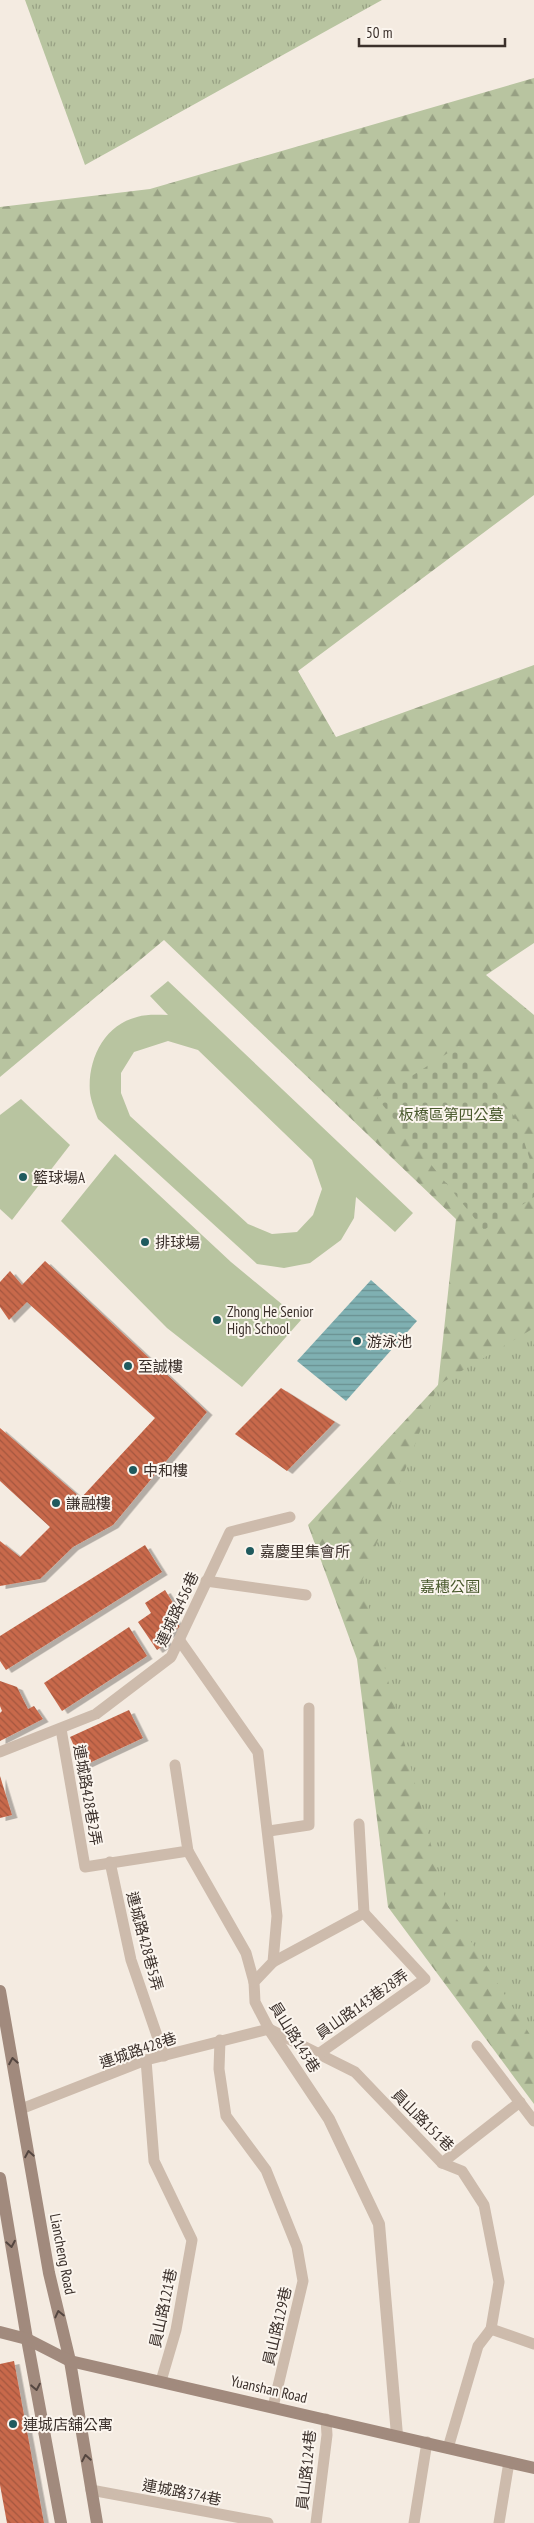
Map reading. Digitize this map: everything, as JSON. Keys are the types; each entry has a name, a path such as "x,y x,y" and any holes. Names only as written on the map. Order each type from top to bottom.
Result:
{"main road":[{"name":"Liancheng Road","path":"0,1991 49,2273 70,2361 97,2523"},
{"path":"0,2178 61,2523"},
{"name":"Yuanshan Road","path":"0,2332 27,2339 70,2361 273,2406 534,2468"}],"street":[{"name":"員山路143巷","path":"269,2029 329,2119 379,2224 397,2435"}],"lane":[{"name":"連城路456巷","path":"0,1752 96,1714 171,1657 230,1532 290,1517"},
{"path":"206,1581 306,1594"},
{"path":"180,1641 258,1752 269,1831 277,1916 273,1962"},
{"path":"269,1831 309,1825 309,1708"},
{"name":"連城路428巷2弄","path":"61,1729 86,1867 110,1862"},
{"path":"110,1862 188,1852 175,1765"},
{"path":"254,1982 273,1962 364,1912 359,1824"},
{"name":"員山路143巷","path":"188,1852 246,1954 254,1982 255,2002 269,2029"},
{"name":"連城路428巷5弄","path":"110,1862 131,1960 164,2056"},
{"name":"員山路143巷28弄","path":"317,2055 425,1979 364,1912"},
{"name":"連城路428巷","path":"21,2109 146,2060 269,2029"},
{"name":"員山路151巷","path":"269,2029 317,2055 355,2072 442,2163 462,2171 484,2205 499,2282 491,2329 478,2346 448,2448"},
{"name":"員山路129巷","path":"220,2040 219,2069 226,2116 266,2170 297,2247 303,2281 273,2406"},
{"path":"477,2046 534,2121"},
{"name":"員山路121巷","path":"146,2060 154,2161 192,2240 176,2330 161,2381"},
{"path":"442,2163 520,2102"},
{"path":"491,2329 534,2344"},
{"name":"員山路124巷","path":"316,2523 326,2435 326,2419"},
{"path":"414,2523 427,2442"},
{"path":"499,2523 509,2462"},
{"name":"連城路374巷","path":"91,2490 226,2520 268,2523"}],"green space":[{"path":"25,0 382,0 85,165"},
{"path":"534,78 534,495 298,671 336,737 534,665 534,943 486,975 534,1015 534,2104 388,1907 357,1659 308,1525 438,1385 456,1219 164,940 0,1077 0,207 150,189"},
{"path":"168,981 413,1213 395,1232 356,1197 354,1218 341,1240 310,1263 284,1268 257,1264 98,1119 90,1093 91,1068 95,1057 107,1036 125,1021 145,1015 168,1015 150,996","holes":["168,1041 198,1050 312,1160 322,1189 313,1215 297,1232 272,1234 248,1224 130,1116 121,1093 121,1073 134,1052"]},
{"name":"板橋區第四公墓","path":"459,1046 517,1120 534,1172 534,1197 484,1230 377,1098"},
{"name":"籃球場A","path":"21,1099 70,1145 12,1220 0,1209 0,1115"},
{"name":"排球場","path":"115,1154 231,1262 301,1320 242,1387 167,1328 61,1221"},
{"name":"嘉穗公園","path":"534,1328 534,2041 446,1902 362,1581 438,1385"}],"water":[{"name":"游泳池","path":"371,1280 417,1321 346,1401 297,1361"}],"building":[{"path":"45,1261 207,1412 113,1525 73,1547 40,1579 0,1586 0,1541 20,1557 50,1527 0,1481 0,1428 81,1498 155,1418 27,1302 9,1320 0,1307 0,1282 10,1271 22,1285"},
{"path":"281,1388 335,1422 287,1471 235,1434"},
{"path":"145,1545 162,1572 6,1670 0,1661 0,1636"},
{"path":"165,1590 178,1611 172,1615 180,1627 164,1637 167,1643 157,1650 138,1622 151,1613 145,1603"},
{"path":"129,1627 147,1656 62,1711 44,1683"},
{"path":"0,1681 17,1687 28,1709 34,1706 43,1719 0,1741 0,1713 2,1711 0,1706"},
{"path":"129,1710 143,1738 83,1766 70,1737"},
{"path":"0,1776 12,1815 0,1818"},
{"name":"連城店舖公寓","path":"14,2361 44,2523 7,2523 0,2485 0,2364"}],"place":[{"name":"籃球場A","path":"23,1177"},
{"name":"排球場","path":"145,1242"},
{"name":"Zhong He Senior High School","path":"217,1320"},
{"name":"游泳池","path":"357,1341"},
{"name":"至誠樓","path":"128,1366"},
{"name":"中和樓","path":"133,1470"},
{"name":"謙融樓","path":"56,1503"},
{"name":"嘉慶里集會所","path":"250,1551"},
{"name":"連城店舖公寓","path":"13,2424"}]}
